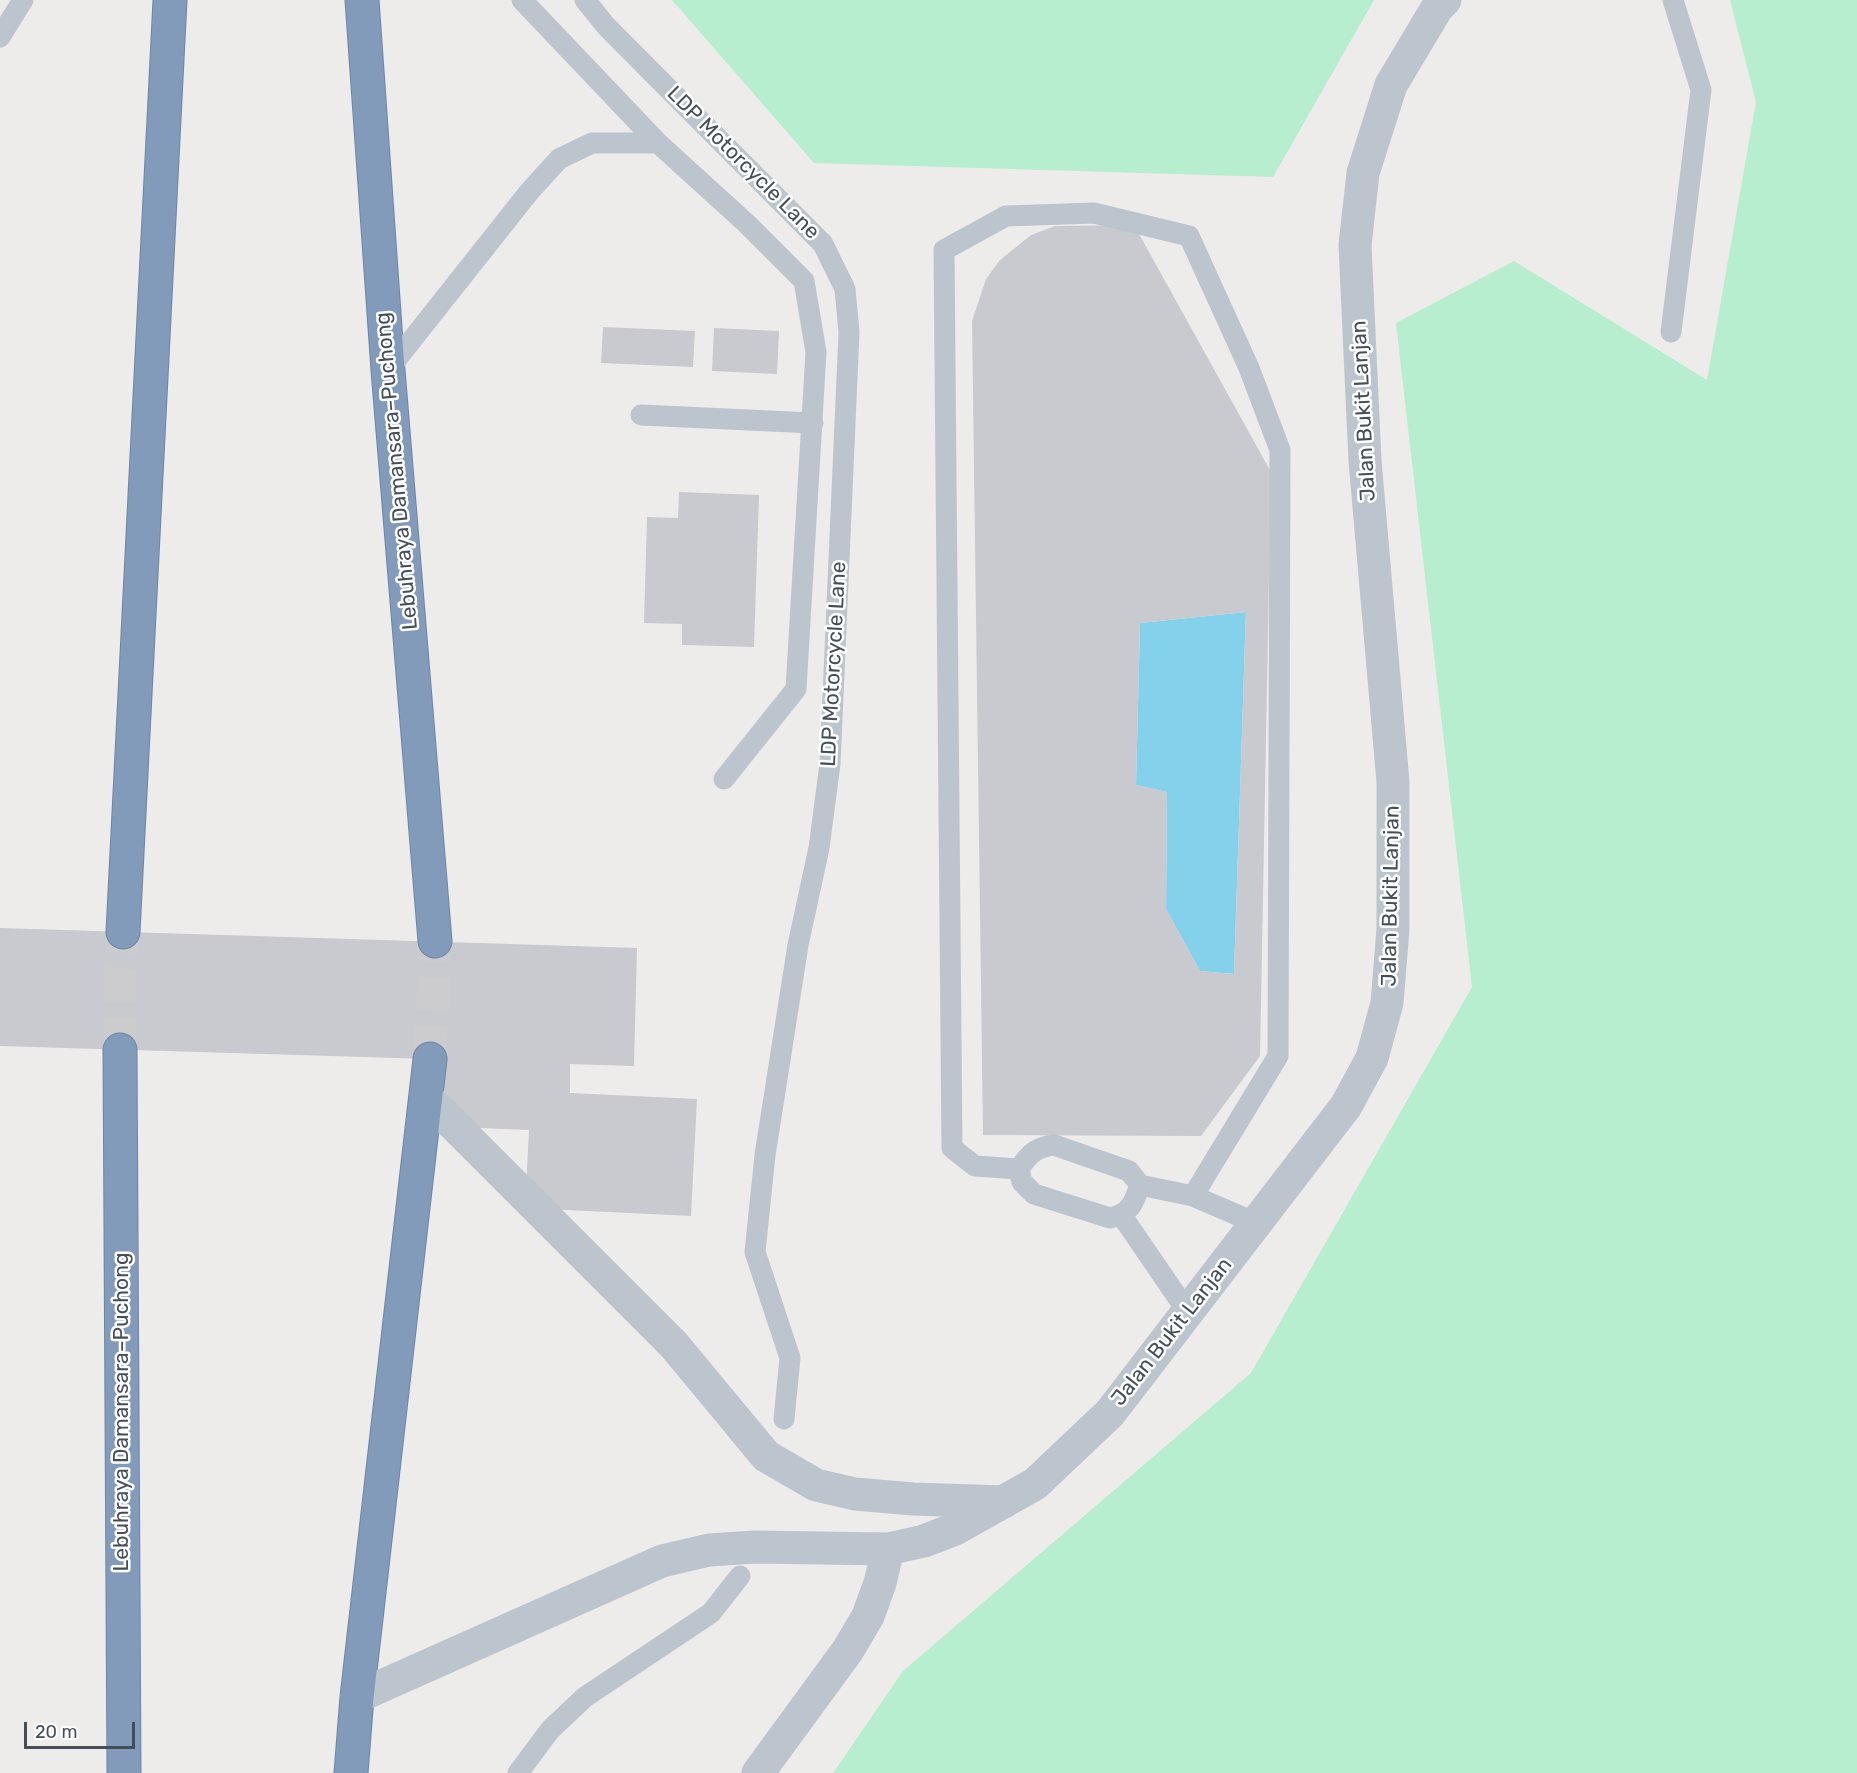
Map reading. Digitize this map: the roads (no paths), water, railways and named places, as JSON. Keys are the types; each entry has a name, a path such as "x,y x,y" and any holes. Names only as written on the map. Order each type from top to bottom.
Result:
{"highway":[{"path":"123,932 170,0"},
{"name":"Lebuhraya Damansara–Puchong","path":"362,0 388,370 435,942"},
{"name":"Lebuhraya Damansara–Puchong","path":"120,1050 124,1773"},
{"path":"351,1773 357,1697 430,1059"}],"street":[{"name":"Jalan Bukit Lanjan","path":"357,1697 662,1561 709,1550 755,1547 888,1549 924,1541 955,1529 1008,1502 1035,1484 1110,1413 1347,1106 1372,1058 1388,1003 1393,929 1393,782 1365,461 1354,245 1363,172 1391,85 1444,0"},
{"path":"426,1096 674,1346 766,1456 816,1485 855,1494 912,1499 1008,1502"},
{"path":"758,1773 848,1650 863,1624 880,1583 888,1549"}],"lane":[{"path":"0,37 23,0"},
{"path":"522,0 658,144 746,223 804,281 816,352 796,690 724,779"},
{"name":"LDP Motorcycle Lane","path":"585,0 606,26 822,244 845,289 849,333 830,764 819,848 798,945 765,1155 755,1252 790,1358 784,1419"},
{"path":"1671,332 1701,90 1673,0"},
{"path":"388,370 514,210 559,159 592,144 658,144"},
{"path":"1019,1169 975,1166 952,1148 944,250 1006,216 1094,213 1189,236 1249,368 1280,450 1278,1056 1193,1196"},
{"path":"641,415 813,423"},
{"path":"1140,1185 1133,1206 1122,1216 1110,1218 1034,1194 1022,1182 1019,1169 1029,1153 1040,1147 1054,1145 1129,1171 1140,1185 1193,1196 1256,1222"},
{"path":"1122,1216 1187,1311"},
{"path":"518,1773 550,1730 585,1697 711,1613 740,1576"}],"water":[{"path":"1246,612 1234,974 1200,971 1166,909 1167,792 1136,785 1140,623"}],"tunnel":[{"path":"120,1050 120,971 123,932"},
{"path":"430,1059 435,941"}]}
